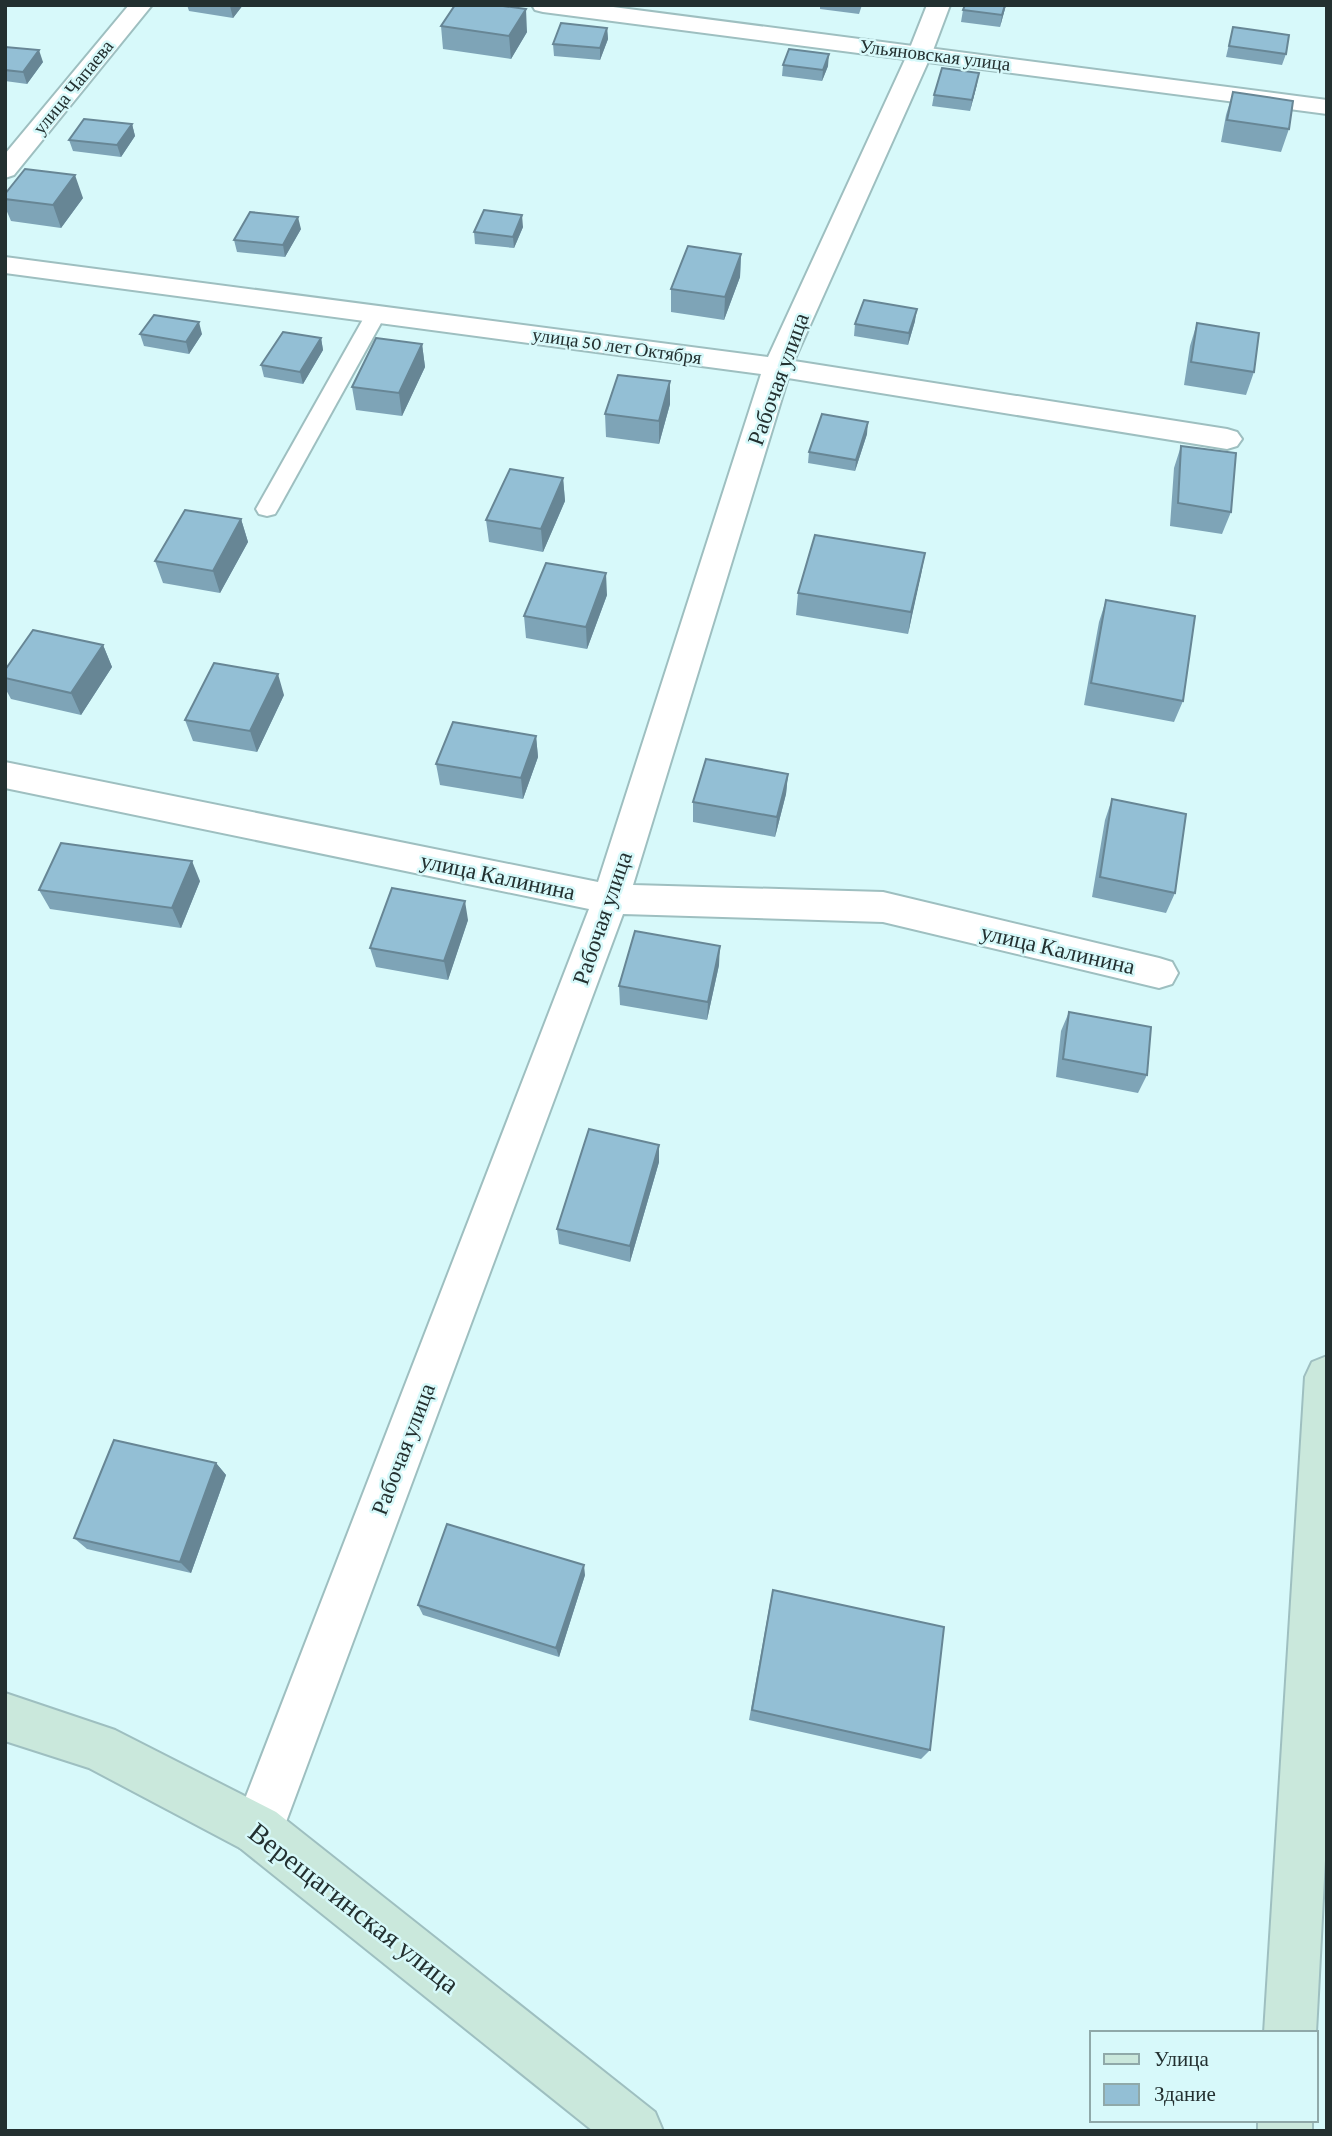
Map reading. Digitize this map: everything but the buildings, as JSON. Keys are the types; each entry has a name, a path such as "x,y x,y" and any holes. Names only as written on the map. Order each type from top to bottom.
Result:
{"main road":[{"path":"1290,2031 1327,1377"},
{"name":"Верещагинская улица","path":"5,1717 98,1748 258,1830 636,2131"}],"street":[{"name":"улица Чапаева","path":"5,170 141,5"},
{"name":"Ульяновская улица","path":"543,5 1327,107"},
{"name":"Рабочая улица","path":"258,1830 611,899 777,368 920,53 939,5"},
{"name":"улица 50 лет Октября","path":"5,265 777,368 1227,439"},
{"name":"улица Калинина","path":"5,775 611,899 883,907 1159,973"}],"lane":[{"path":"267,509 376,314"}]}
